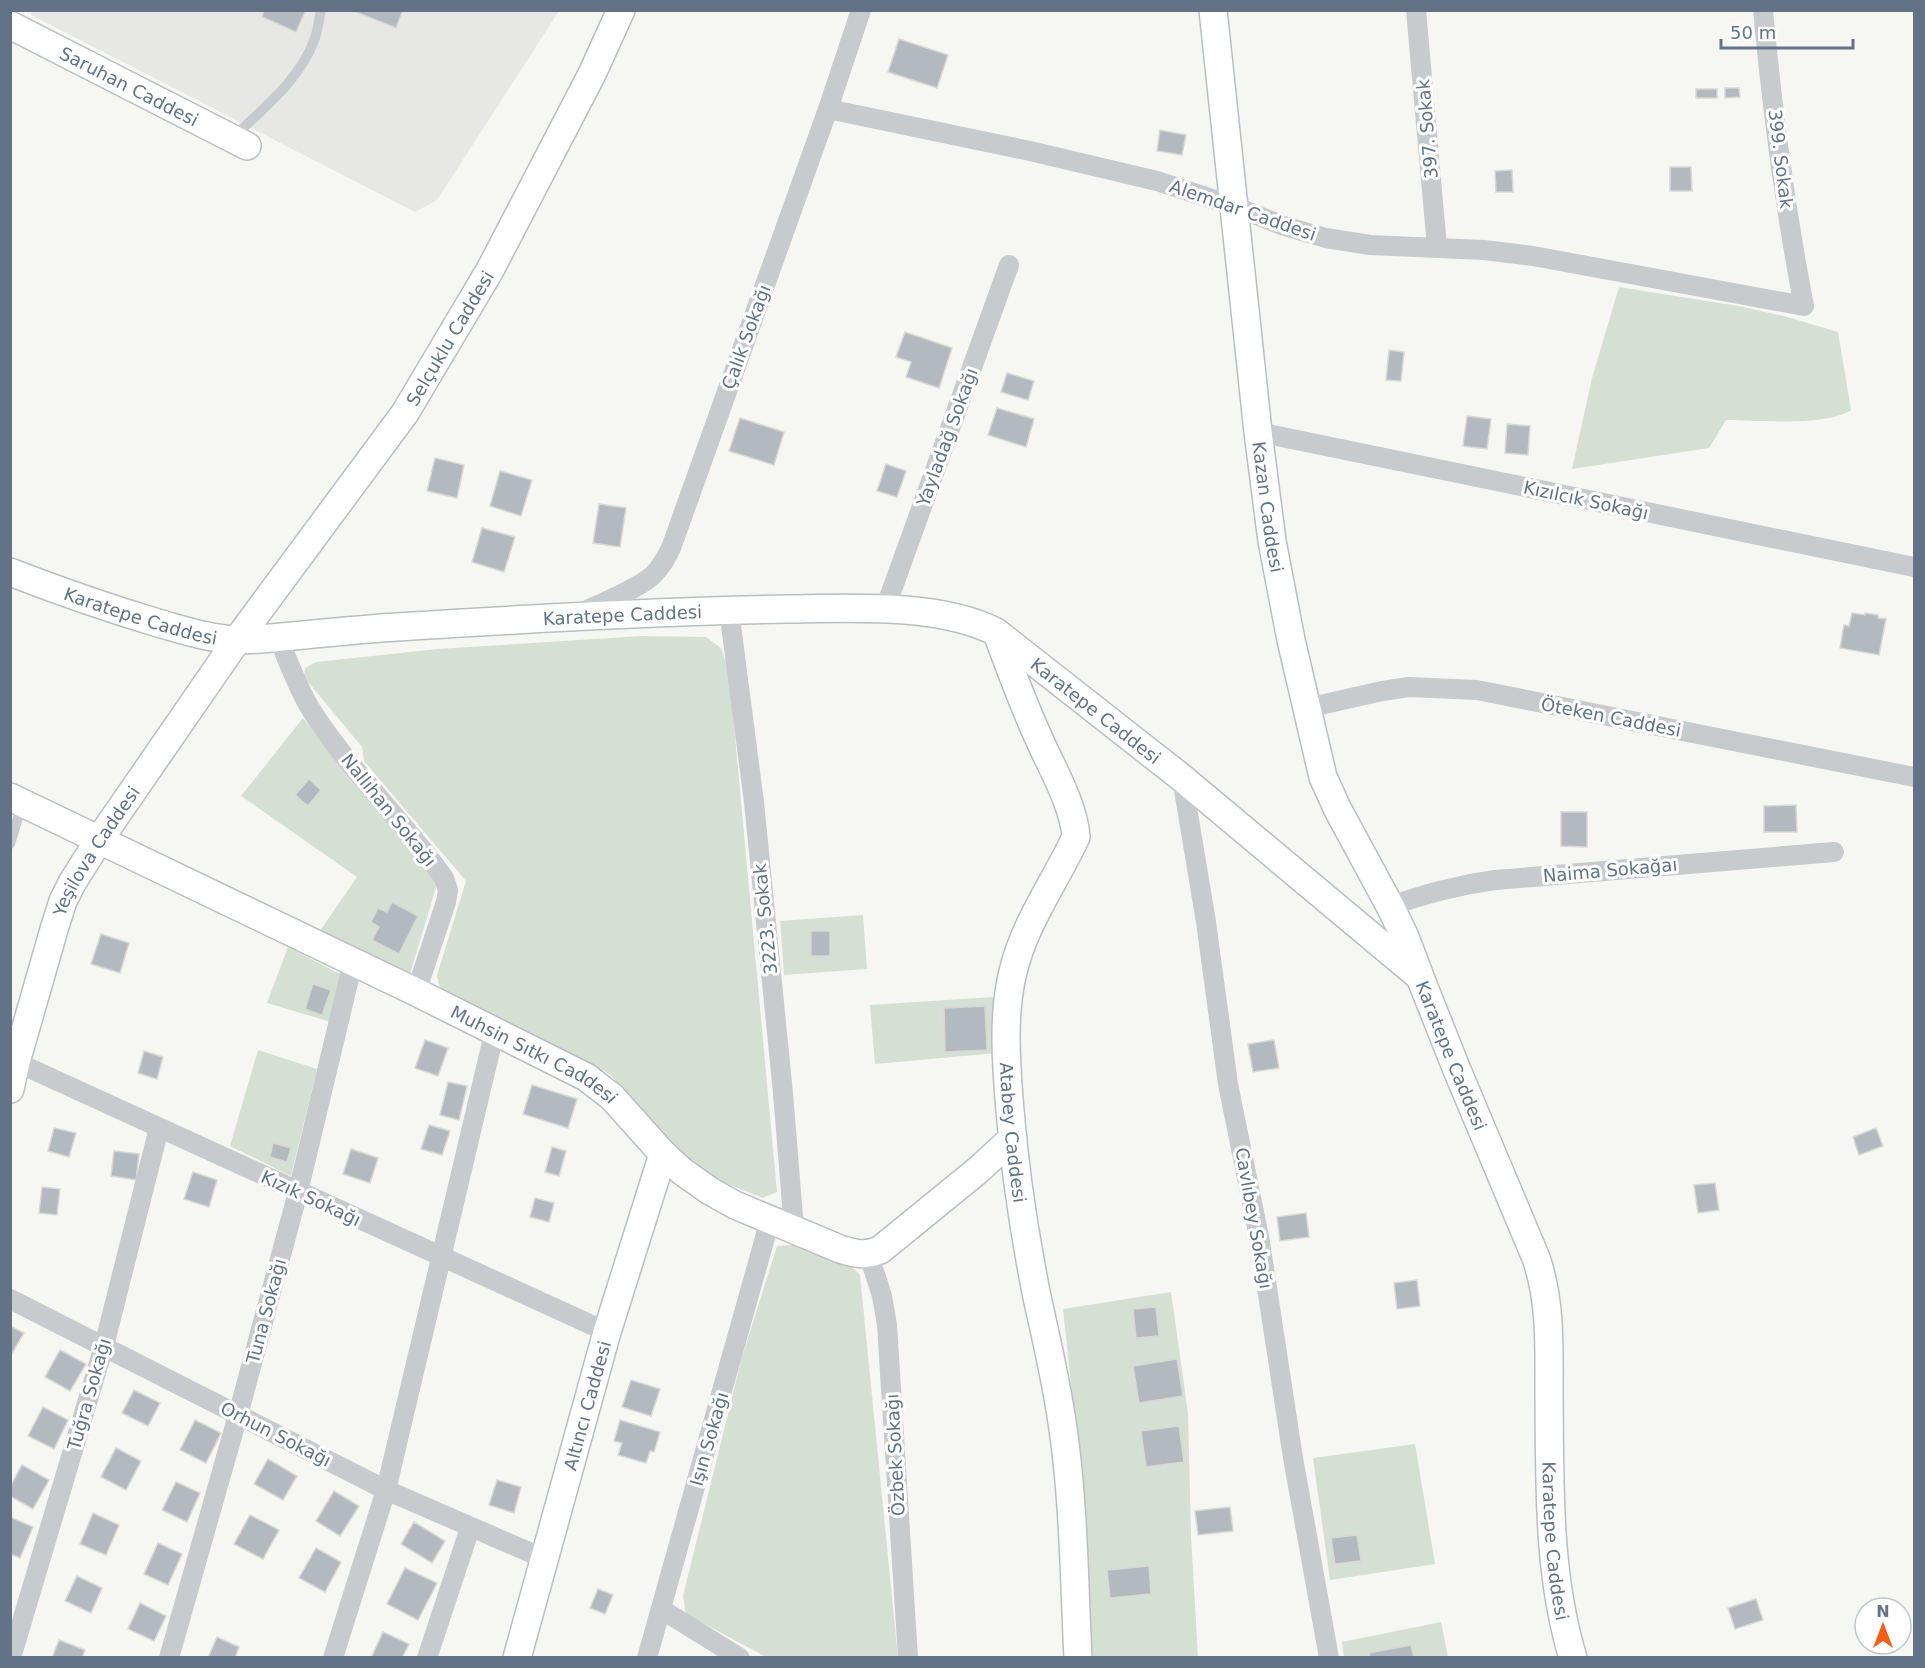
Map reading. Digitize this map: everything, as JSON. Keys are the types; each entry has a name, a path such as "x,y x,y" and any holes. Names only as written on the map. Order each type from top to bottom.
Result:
{"street":[{"name":"Selçuklu Caddesi","path":"237,640 405,413 490,270 592,74 621,10"},
{"name":"Çalık Sokağı","path":"574,616 642,583 663,563 671,548 828,109 861,10"},
{"name":"Kazan Caddesi","path":"1214,10 1258,432 1272,541 1291,640 1323,777 1337,808 1390,906 1420,977"},
{"name":"397. Sokak","path":"1416,10 1437,247"},
{"name":"399. Sokak","path":"1763,10 1793,251 1804,306"},
{"name":"Saruhan Caddesi","path":"10,25 240,142"},
{"name":"Alemdar Caddesi","path":"828,109 1030,151 1157,181 1234,206 1284,226 1326,238 1370,245 1484,250 1533,256 1804,306"},
{"name":"Yayladağ Sokağı","path":"885,609 1009,265"},
{"name":"Kızılcık Sokağı","path":"1258,432 1914,567"},
{"name":"Karatepe Caddesi","path":"10,572 150,621 190,632 237,640 393,627 574,616 729,610 885,609 960,619 982,625 996,632 1182,778 1420,977 1536,1257 1545,1285 1549,1347 1552,1548 1560,1609 1573,1658"},
{"name":"3223. Sokak","path":"729,610 754,802 783,1093 782,1225"},
{"name":"Atabey Caddesi","path":"996,632 1075,824 1076,837 1022,941 1011,977 1006,1043 1013,1138 1021,1199 1062,1422 1072,1523 1078,1658"},
{"name":"Nallıhan Sokağı","path":"278,638 297,684 310,708 377,796 444,878 448,890 446,903 416,992"},
{"name":"Yeşilova Caddesi","path":"10,1089 63,901 72,883 99,840 237,640"},
{"name":"Öteken Caddesi","path":"1307,708 1409,687 1477,690 1914,777"},
{"name":"Cavlıbey Sokağı","path":"1182,778 1206,922 1228,1084 1260,1242 1293,1458 1329,1658"},
{"name":"Muhsin Sıtkı Caddesi","path":"17,800 495,1030 586,1077 612,1097 663,1154 710,1191 735,1205 840,1249 869,1255"},
{"name":"Naima Sokağaı","path":"1390,906 1431,892 1495,880 1834,852"},
{"name":"Tuna Sokağı","path":"170,1658 298,1192 353,962"},
{"path":"333,1658 386,1490 495,1030"},
{"name":"Kızık Sokağı","path":"16,1062 607,1332"},
{"name":"Tuğra Sokağı","path":"11,1658 104,1346 159,1128"},
{"path":"869,1255 880,1250 1013,1138"},
{"name":"Altıncı Caddesi","path":"517,1658 607,1332 663,1154"},
{"name":"Işın Sokağı","path":"647,1658 782,1225"},
{"name":"Özbek Sokağı","path":"869,1255 882,1296 887,1325 908,1658"},
{"name":"Orhun Sokağı","path":"10,1299 386,1490 545,1559"},
{"path":"428,1658 470,1528"},
{"path":"661,1609 740,1658"}],"lane":[{"path":"240,142 293,78 305,59 315,38 321,10"},
{"path":"10,844 17,800"}],"shaded area":[{"path":"32,10 559,11 437,200 415,212 31,15"},
{"path":"1619,287 1738,306 1784,316 1838,332 1851,410 1825,419 1808,421 1726,420 1709,448 1572,469 1592,378"},
{"path":"642,636 706,637 721,648 729,671 777,1192 763,1198 703,1174 654,1132 611,1075 440,989 437,975 466,881 364,761 362,747 304,677 305,668 316,662 438,649"},
{"path":"303,718 438,881 410,974 319,932 357,877 241,796"},
{"path":"863,915 867,969 784,975 780,921"},
{"path":"288,947 340,974 331,1022 267,1003"},
{"path":"993,997 997,1053 875,1064 870,1005"},
{"path":"258,1050 317,1069 291,1176 230,1146"},
{"path":"793,1245 838,1259 860,1275 898,1657 766,1657 686,1614 683,1596 742,1357 777,1246"},
{"path":"1171,1292 1188,1413 1191,1536 1198,1657 1090,1657 1081,1478 1063,1309"},
{"path":"1415,1444 1435,1564 1330,1580 1313,1458"},
{"path":"1441,1622 1448,1657 1344,1657 1342,1642"}],"building":[{"path":"264,10 306,10 296,32 262,17"},
{"path":"351,10 403,10 396,28"},
{"path":"899,39 948,55 937,88 888,72"},
{"path":"1725,88 1739,88 1740,97 1725,98"},
{"path":"1696,89 1717,89 1717,98 1696,98"},
{"path":"1160,130 1186,135 1182,155 1157,151"},
{"path":"1670,167 1691,167 1692,191 1670,191"},
{"path":"1512,170 1513,192 1496,192 1495,171"},
{"path":"905,332 952,348 939,388 906,377 911,362 896,357"},
{"path":"1389,350 1404,352 1401,381 1386,380"},
{"path":"1007,373 1034,381 1028,400 1001,392"},
{"path":"997,408 1034,419 1026,447 988,435"},
{"path":"1467,416 1491,419 1487,449 1463,446"},
{"path":"740,418 784,432 774,465 729,451"},
{"path":"1507,424 1530,426 1528,455 1505,453"},
{"path":"435,458 464,465 457,498 427,491"},
{"path":"886,464 906,471 897,497 877,491"},
{"path":"500,471 532,480 521,516 490,506"},
{"path":"599,504 626,508 620,547 593,543"},
{"path":"482,528 515,537 504,572 472,562"},
{"path":"1852,613 1878,615 1878,618 1886,619 1879,655 1840,648 1844,625 1849,626"},
{"path":"309,779 321,790 308,806 295,795"},
{"path":"1796,805 1797,832 1764,832 1764,806"},
{"path":"1561,812 1587,812 1587,847 1561,846"},
{"path":"392,902 418,916 399,954 372,940 379,927 371,922 378,908 387,912"},
{"path":"811,931 830,931 830,956 811,956"},
{"path":"101,934 129,943 120,973 91,964"},
{"path":"313,984 331,990 322,1015 305,1009"},
{"path":"985,1006 987,1050 945,1052 944,1008"},
{"path":"425,1040 448,1048 438,1076 415,1068"},
{"path":"1274,1040 1279,1068 1253,1072 1248,1044"},
{"path":"144,1051 163,1057 157,1079 138,1073"},
{"path":"448,1082 467,1086 459,1120 440,1115"},
{"path":"532,1085 577,1099 568,1128 523,1114"},
{"path":"429,1125 450,1131 442,1155 421,1149"},
{"path":"54,1128 76,1133 69,1157 48,1151"},
{"path":"1876,1128 1883,1146 1859,1155 1853,1137"},
{"path":"273,1143 291,1148 287,1162 270,1157"},
{"path":"552,1147 566,1151 559,1176 545,1172"},
{"path":"351,1149 378,1158 370,1183 343,1174"},
{"path":"114,1151 139,1154 136,1180 111,1176"},
{"path":"193,1172 217,1180 209,1207 184,1199"},
{"path":"1715,1183 1719,1210 1698,1213 1694,1185"},
{"path":"42,1187 60,1189 57,1215 39,1213"},
{"path":"535,1198 554,1203 549,1222 530,1217"},
{"path":"1306,1213 1309,1237 1280,1241 1277,1217"},
{"path":"1417,1280 1420,1306 1397,1309 1394,1283"},
{"path":"1156,1307 1159,1336 1136,1338 1133,1309"},
{"path":"10,1326 24,1333 10,1357"},
{"path":"60,1350 86,1364 70,1391 45,1377"},
{"path":"1177,1359 1183,1396 1139,1403 1133,1366"},
{"path":"631,1380 660,1389 651,1416 622,1407"},
{"path":"134,1390 160,1403 148,1426 122,1413"},
{"path":"43,1407 68,1420 54,1449 28,1436"},
{"path":"195,1420 221,1433 206,1463 180,1450"},
{"path":"620,1420 660,1432 654,1452 650,1451 646,1463 618,1455 622,1443 614,1441"},
{"path":"1179,1426 1184,1462 1146,1467 1141,1431"},
{"path":"116,1448 141,1461 126,1490 101,1477"},
{"path":"268,1459 297,1476 283,1500 254,1484"},
{"path":"22,1465 49,1480 33,1509 10,1496 10,1487"},
{"path":"497,1480 521,1487 514,1513 489,1505"},
{"path":"176,1482 200,1493 187,1522 162,1510"},
{"path":"334,1491 359,1506 340,1536 316,1521"},
{"path":"1230,1507 1233,1531 1198,1535 1195,1511"},
{"path":"93,1513 119,1525 106,1555 80,1544"},
{"path":"250,1515 279,1530 263,1559 234,1544"},
{"path":"10,1517 33,1527 20,1558 10,1554"},
{"path":"414,1522 445,1541 432,1563 401,1544"},
{"path":"1357,1535 1361,1561 1335,1564 1331,1538"},
{"path":"158,1543 182,1554 168,1585 144,1574"},
{"path":"316,1548 341,1562 325,1592 299,1578"},
{"path":"1149,1566 1151,1594 1110,1598 1107,1570"},
{"path":"405,1568 437,1583 418,1620 387,1604"},
{"path":"77,1576 102,1588 91,1613 65,1601"},
{"path":"598,1589 613,1595 605,1614 590,1608"},
{"path":"1756,1599 1763,1620 1735,1629 1728,1608"},
{"path":"140,1603 166,1616 154,1641 128,1629"},
{"path":"383,1632 409,1644 402,1658 371,1658"},
{"path":"217,1637 239,1647 235,1658 208,1658"},
{"path":"59,1640 85,1650 82,1658 52,1658"},
{"path":"1411,1645 1414,1658 1370,1658 1369,1653"}]}
